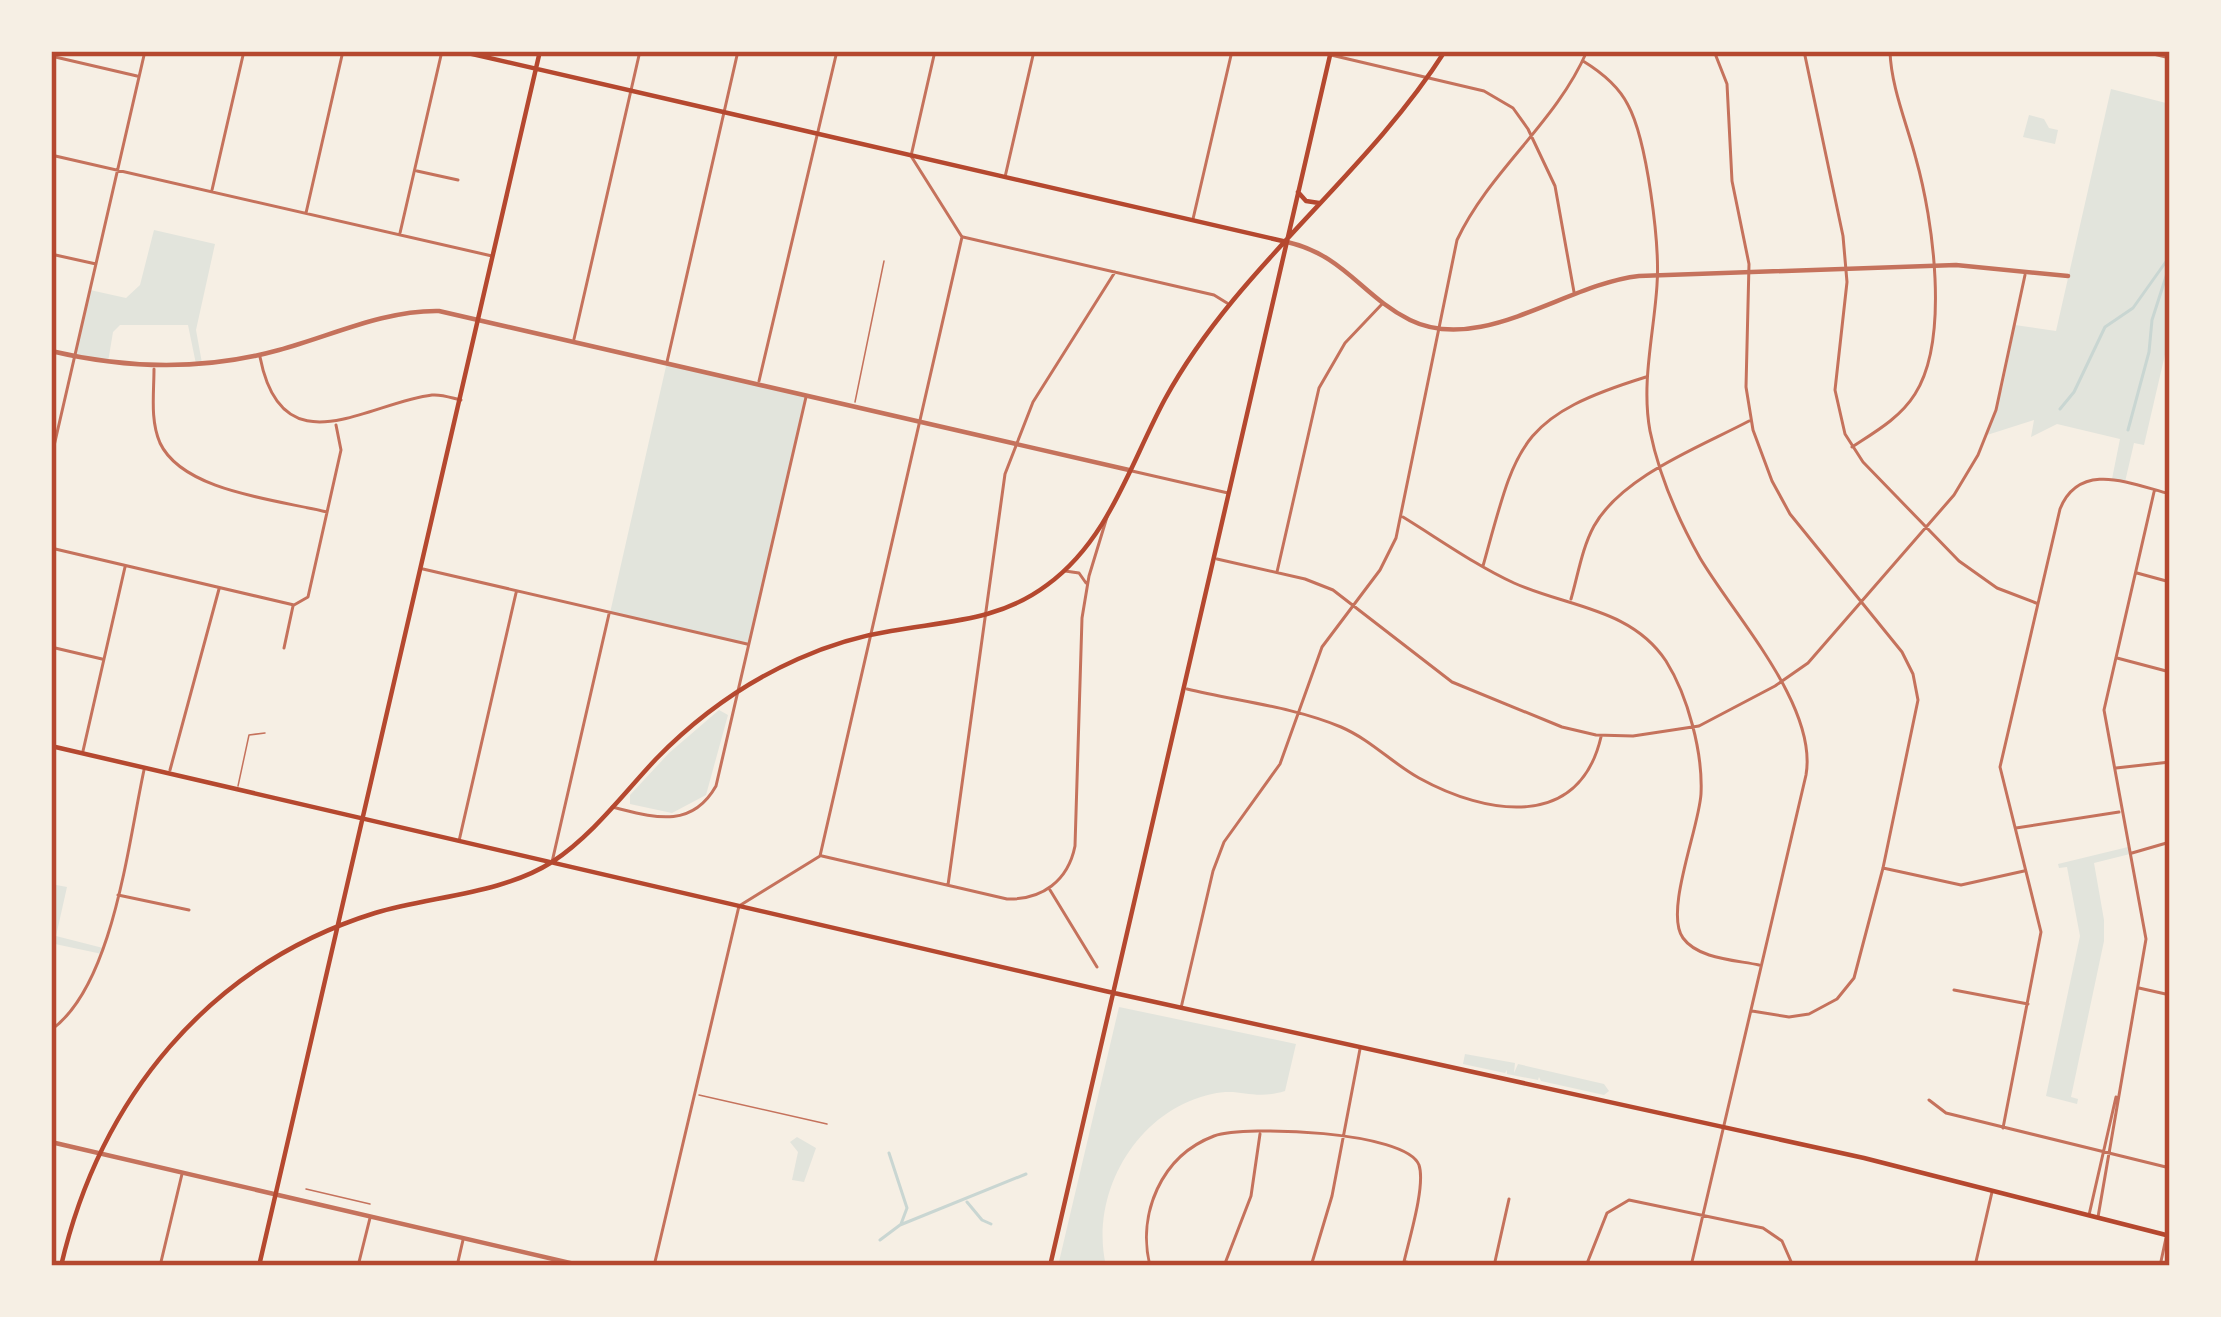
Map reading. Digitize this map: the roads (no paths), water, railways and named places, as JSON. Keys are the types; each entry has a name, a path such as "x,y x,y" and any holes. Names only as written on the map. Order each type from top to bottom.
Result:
{"main road":[{"path":"459,51 1287,242"},
{"path":"259,1266 541,51"},
{"path":"61,1266 98,1153 138,1086 205,1010 271,962 340,926 503,882 552,862 688,729 738,690 808,655 870,634 984,617 1020,602 1065,571 1090,544 1173,384 1230,304 1393,123 1445,51"},
{"path":"1050,1266 1331,53"},
{"path":"1298,192 1306,201 1322,203"},
{"path":"51,748 1114,993 1724,1127 2168,1236"}],"street":[{"path":"51,459 145,51"},
{"path":"212,191 244,51"},
{"path":"306,213 343,51"},
{"path":"400,235 442,51"},
{"path":"573,341 640,51"},
{"path":"667,362 738,51"},
{"path":"758,383 837,51"},
{"path":"935,51 911,156 962,237 1214,296 1230,304"},
{"path":"1005,177 1034,51"},
{"path":"1192,220 1232,51"},
{"path":"1314,51 1497,96 1517,111 1555,186 1574,292"},
{"path":"1181,1008 1216,859 1240,814 1280,764 1320,650 1384,564 1402,516 1448,269 1460,233 1478,203 1567,94 1587,51"},
{"path":"1714,51 1726,84 1732,181 1750,272 1746,379 1751,420 1768,472 1786,507 1904,656 1918,700 1859,968 1841,996 1802,1016 1751,1011"},
{"path":"1804,51 1846,269 1835,390 1852,447 1981,578 2038,604"},
{"path":"1852,447 1896,416 1921,383 1930,355 1935,266 1925,191 1894,82 1890,51"},
{"path":"2141,51 2168,55"},
{"path":"51,56 139,77"},
{"path":"1582,61 1614,84 1634,119 1649,187 1658,274 1648,377 1649,424 1661,469 1697,553 1804,725 1807,768 1690,1266"},
{"path":"51,155 494,256"},
{"path":"415,170 458,180"},
{"path":"820,856 962,237"},
{"path":"1287,242 1335,260 1407,319 1439,329 1480,328 1619,278 1658,274 1935,266 2068,276"},
{"path":"51,254 96,264"},
{"path":"1215,558 1325,586 1467,691 1562,727 1602,736 1648,736 1690,729 1781,683 1815,657 1967,476 1989,431 2003,386 2026,270"},
{"path":"948,885 1001,493 1015,443 1039,393 1115,272"},
{"path":"1277,572 1319,388 1345,343 1384,302"},
{"path":"51,351 154,367 259,355 400,314 439,311 1230,493"},
{"path":"259,355 266,385 277,402 296,415 336,424 430,396 461,400"},
{"path":"154,367 159,438 187,473 212,484 327,512"},
{"path":"1483,566 1505,482 1533,436 1575,402 1648,377"},
{"path":"612,807 666,819 682,817 701,806 716,786 806,395"},
{"path":"1570,602 1598,520 1624,490 1751,420"},
{"path":"51,548 294,605 308,597 341,450 336,424"},
{"path":"2003,1127 2041,932 2000,766 2061,505 2084,481 2103,478 2170,494"},
{"path":"2089,1215 2146,935 2104,710 2154,490"},
{"path":"1402,516 1524,587 1618,619 1647,639 1671,670 1700,768 1700,803 1677,907 1677,927 1686,942 1700,951 1761,965"},
{"path":"655,1266 740,906 820,856 1017,899 1049,889 1065,872 1075,846 1081,633 1087,584 1106,518"},
{"path":"82,754 126,566"},
{"path":"422,569 748,645"},
{"path":"1065,571 1079,573 1087,584"},
{"path":"2135,573 2170,582"},
{"path":"169,774 220,587"},
{"path":"459,841 516,591"},
{"path":"284,648 294,605"},
{"path":"552,862 610,613"},
{"path":"51,647 104,660"},
{"path":"2116,658 2170,672"},
{"path":"1185,688 1353,733 1432,785 1519,808 1542,806 1571,792 1592,768 1602,736"},
{"path":"2114,768 2170,762"},
{"path":"51,1030 74,1010 90,986 145,769"},
{"path":"2014,829 2122,811"},
{"path":"2130,854 2170,842"},
{"path":"1882,868 1960,885 2026,870"},
{"path":"1049,889 1097,967"},
{"path":"116,895 189,910"},
{"path":"2137,987 2170,995"},
{"path":"1954,990 2027,1004"},
{"path":"1311,1266 1329,1210 1360,1047"},
{"path":"2098,1217 2116,1096"},
{"path":"1929,1100 1946,1113 2170,1168"},
{"path":"1224,1266 1251,1196 1260,1132"},
{"path":"1150,1266 1148,1214 1168,1170 1196,1145 1216,1136 1260,1132 1344,1135 1400,1147 1418,1164 1420,1184 1404,1264 1422,1266"},
{"path":"51,1142 583,1266"},
{"path":"160,1266 182,1173"},
{"path":"1975,1266 1993,1191"},
{"path":"1494,1266 1509,1199"},
{"path":"1586,1266 1606,1216 1621,1202 1640,1201 1770,1231 1787,1247 1792,1266"},
{"path":"358,1266 370,1216"},
{"path":"2160,1266 2168,1236"},
{"path":"457,1266 464,1238"}],"lane":[{"path":"854,406 884,261"},
{"path":"238,790 249,735 265,734"},
{"path":"695,1094 827,1124"},
{"path":"307,1189 370,1204"}],"waterway":[{"path":"2060,409 2074,392 2105,327 2133,308 2170,256"},
{"path":"2128,430 2149,352 2152,320 2170,264"},
{"path":"889,1153 907,1208 901,1224"},
{"path":"880,1240 900,1225 1026,1174"},
{"path":"967,1202 991,1224"}]}
